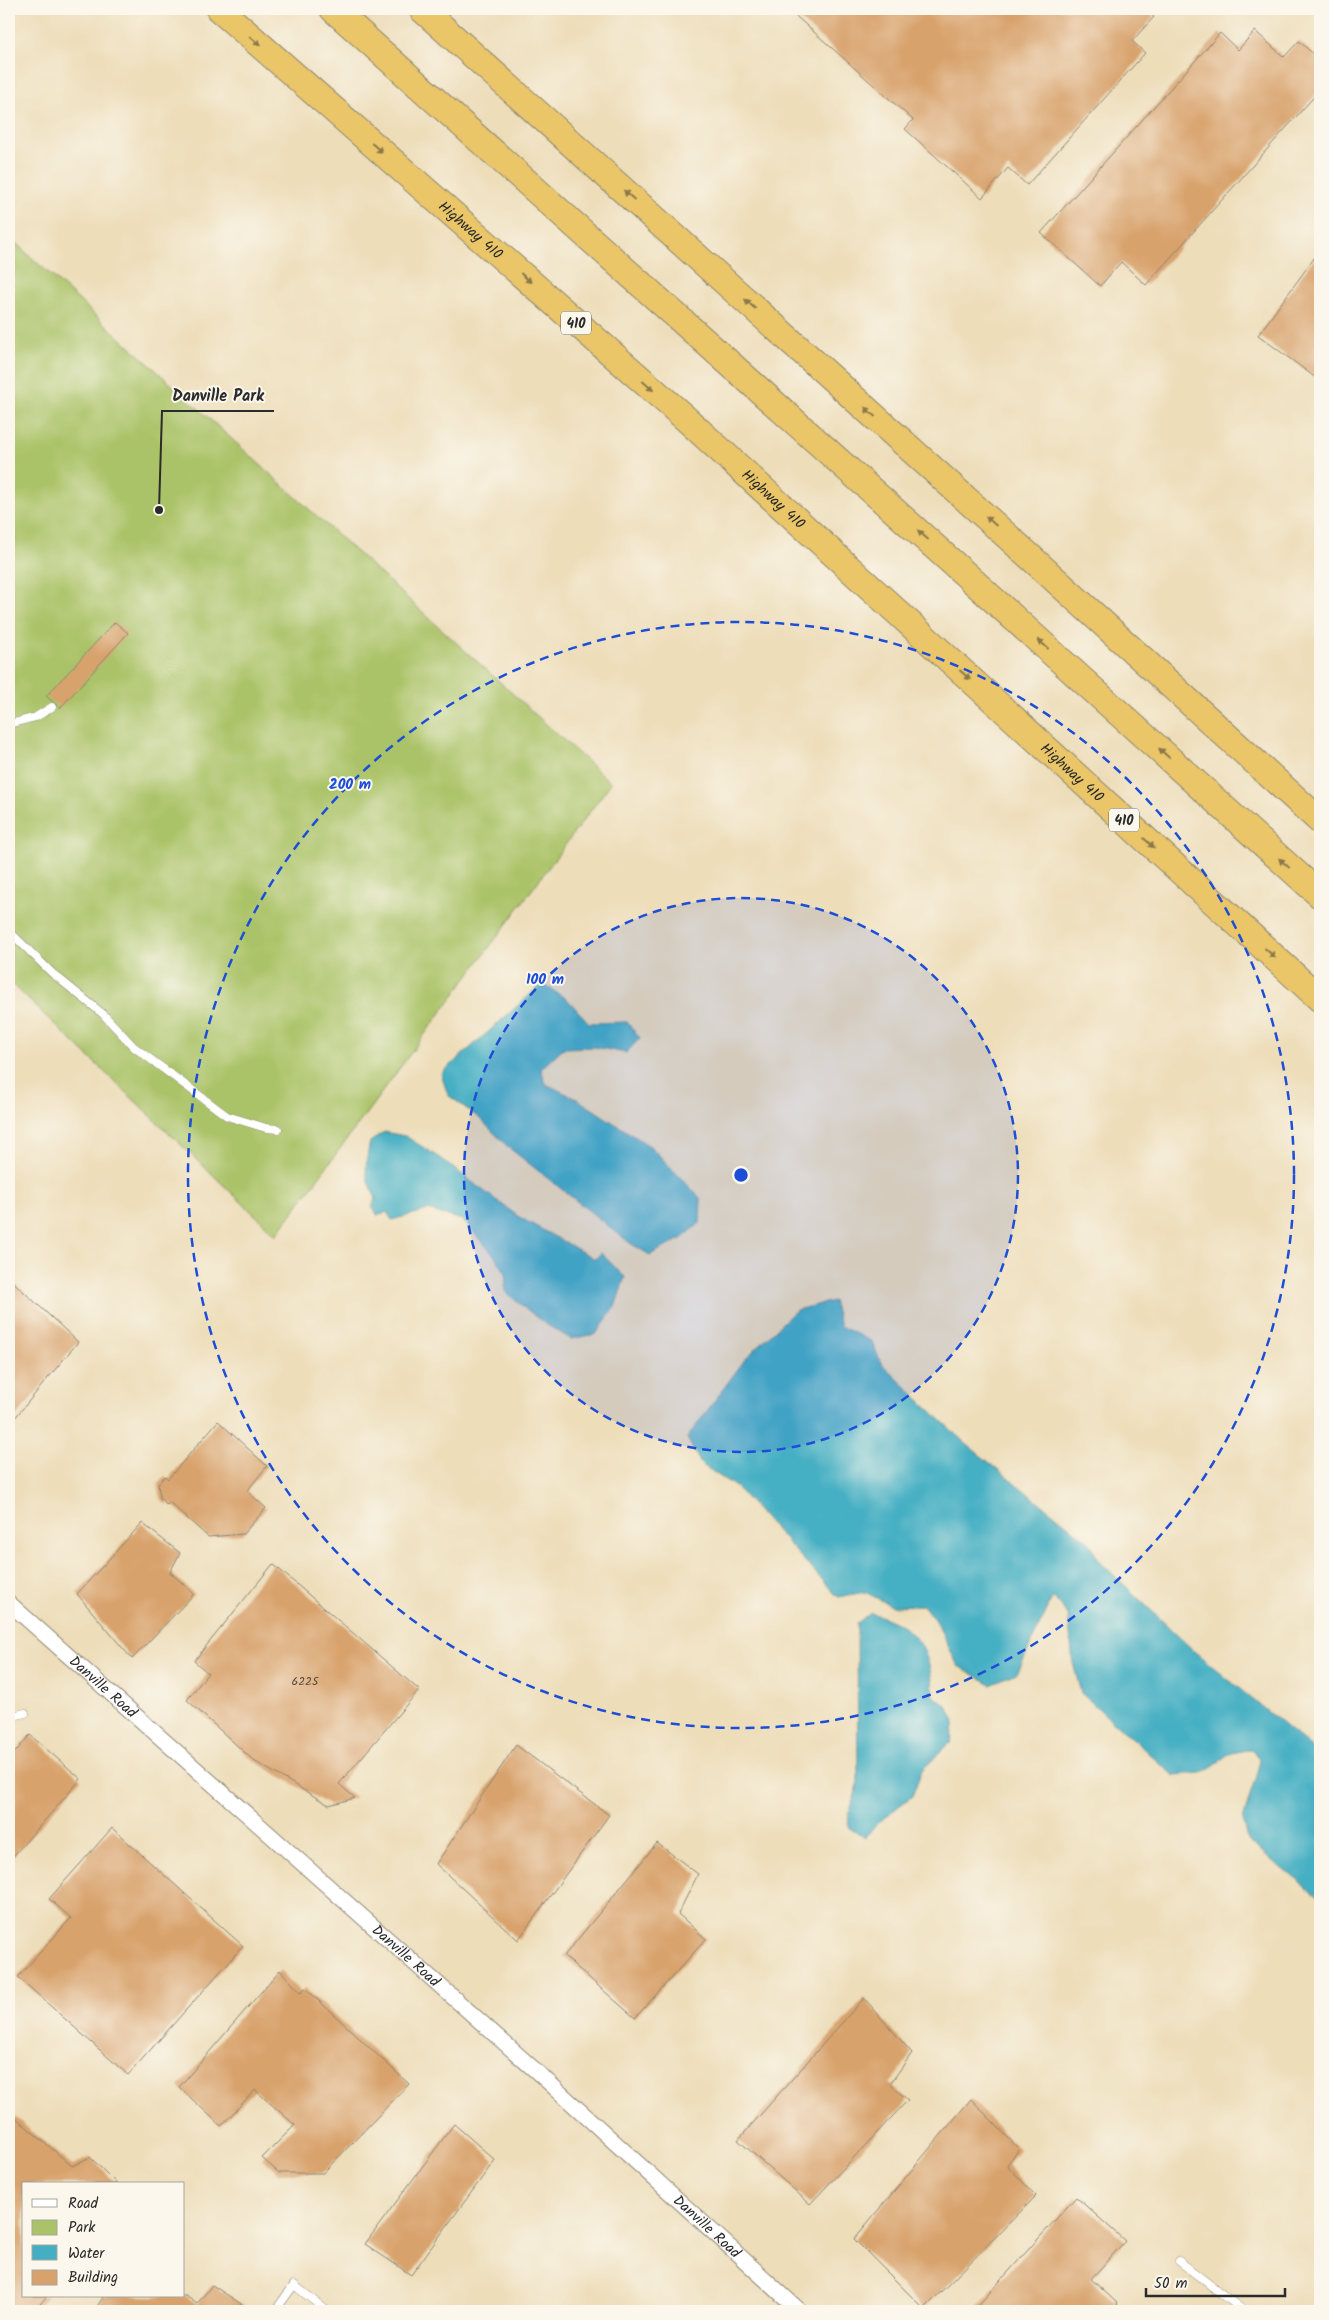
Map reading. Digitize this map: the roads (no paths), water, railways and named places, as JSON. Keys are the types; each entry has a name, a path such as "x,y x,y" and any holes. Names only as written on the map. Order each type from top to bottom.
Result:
{"highway":[{"name":"Highway 410","path":"219,9 684,417 1320,999"},
{"path":"333,9 964,573 1320,895"},
{"path":"422,9 1028,554 1320,822"},
{"path":"1028,554 1320,798"}],"street":[{"name":"Danville Road","path":"9,1603 538,2072 800,2311"}],"lane":[{"path":"9,724 36,717 52,707"},
{"path":"9,931 52,973 103,1014 134,1047 227,1116 266,1128 278,1129"},
{"path":"9,1716 25,1714"},
{"path":"1179,2261 1244,2311"},
{"path":"275,2311 294,2285 327,2311"}],"water":[{"path":"542,984 567,999 589,1023 627,1022 640,1038 626,1053 595,1047 563,1048 541,1069 546,1084 577,1099 651,1147 701,1199 700,1223 681,1239 650,1255 630,1243 508,1147 478,1117 448,1095 441,1074"},
{"path":"384,1132 405,1136 437,1156 519,1217 595,1259 601,1253 625,1277 615,1307 596,1334 571,1339 544,1323 505,1292 506,1273 494,1255 462,1220 428,1210 392,1220 387,1212 377,1215 372,1207 376,1198 367,1177 366,1164 370,1142"},
{"path":"833,1301 840,1326 871,1341 882,1364 965,1443 1090,1543 1098,1560 1195,1652 1320,1755 1320,1898 1247,1840 1243,1820 1260,1761 1251,1749 1232,1753 1202,1773 1173,1775 1081,1693 1073,1663 1068,1615 1053,1597 1018,1672 991,1684 958,1666 937,1623 923,1605 892,1606 865,1592 838,1597 736,1487 701,1464 687,1438 746,1358 796,1310"},
{"path":"871,1613 900,1625 919,1642 925,1652 929,1665 934,1696 948,1707 955,1721 951,1742 922,1770 912,1796 875,1825 865,1838 848,1827 849,1814 858,1785 857,1623"}],"place":[{"name":"Danville Park","path":"159,510"}]}
